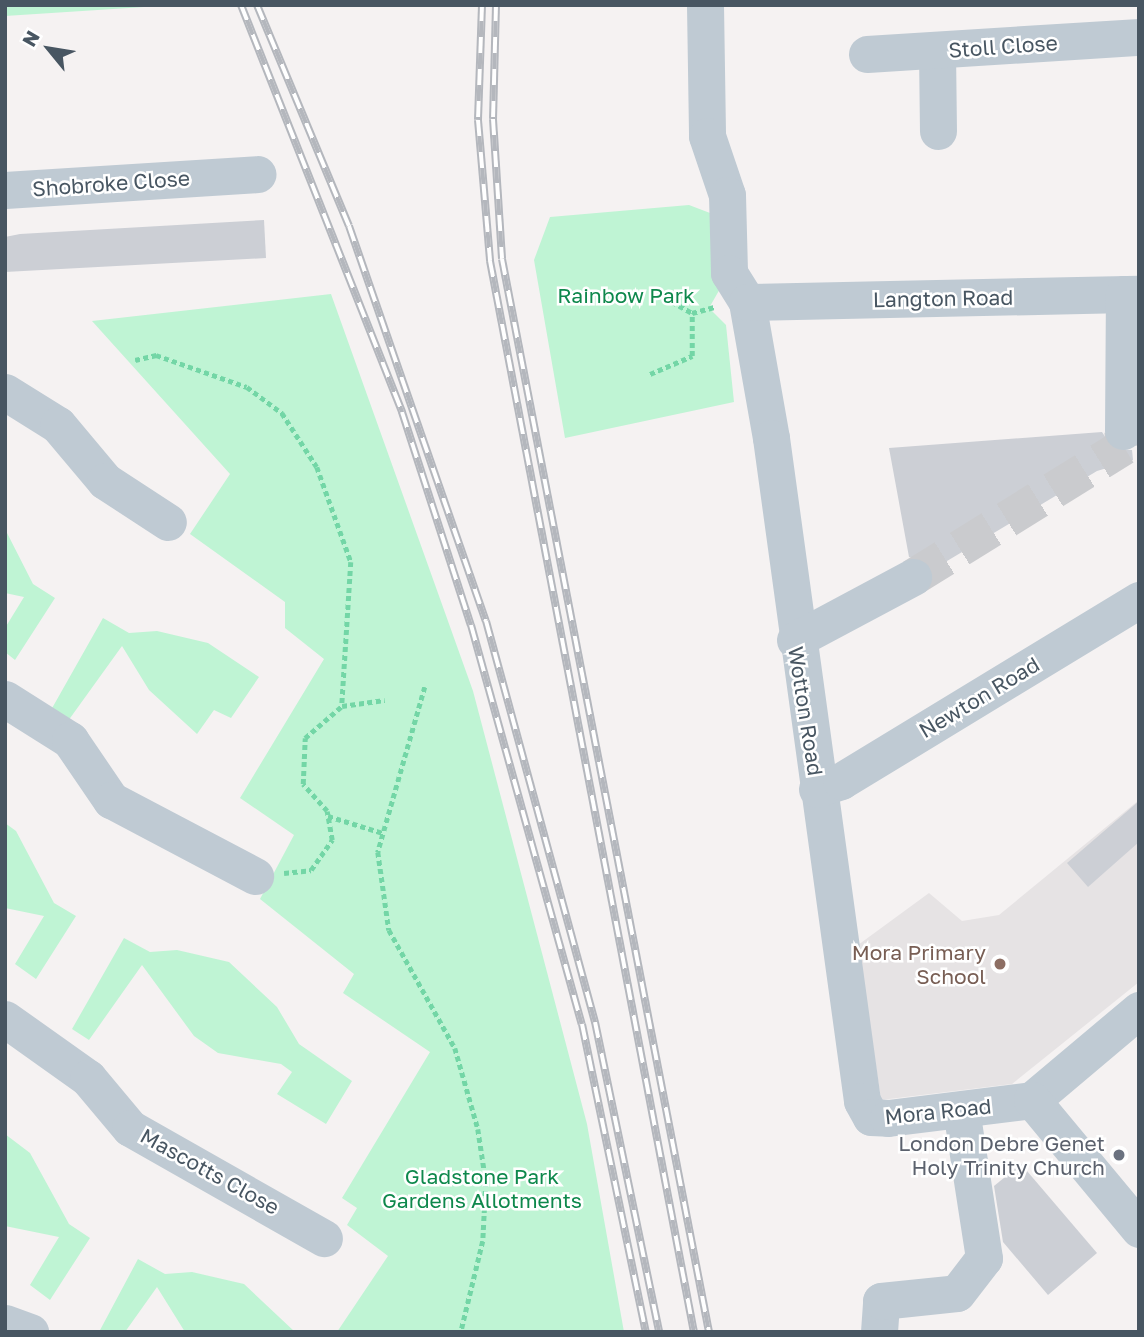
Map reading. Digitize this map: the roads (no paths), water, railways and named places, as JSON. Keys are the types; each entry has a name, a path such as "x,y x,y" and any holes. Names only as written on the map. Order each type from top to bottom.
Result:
{"street":[{"path":"705,5 707,136 727,195 729,273 747,302"},
{"name":"Stoll Close","path":"867,54 1139,37"},
{"path":"937,50 938,131"},
{"name":"Shobroke Close","path":"5,190 52,178 216,163 257,174"},
{"path":"1124,431 1131,294"},
{"name":"Langton Road","path":"747,302 1131,294"},
{"name":"Wotton Road","path":"747,302 862,1101 871,1117"},
{"path":"5,392 58,425 105,481 168,522"},
{"path":"795,640 913,577"},
{"name":"Newton Road","path":"817,789 841,781 1139,600"},
{"path":"5,699 70,740 111,800 255,876"},
{"path":"1139,1010 1032,1101 1139,1229"},
{"name":"Mascotts Close","path":"5,1019 88,1077 131,1128 324,1238"},
{"name":"Mora Road","path":"871,1117 1032,1101"},
{"path":"879,1332 881,1301 957,1293 984,1258 961,1110"},
{"path":"5,1324 30,1332"}],"tunnel":[{"path":"913,577 1124,446 1123,431"}],"railway":[{"path":"241,5 402,412 471,625 582,1024 646,1332"},
{"path":"257,5 349,226 486,621 595,1022 659,1332"},
{"path":"482,5 478,120 490,261 694,1332"},
{"path":"496,5 493,119 502,259 709,1332"}],"place":[{"name":"Mora Primary School","path":"1000,964"},
{"name":"London Debre Genet Holy Trinity Church","path":"1119,1155"}],"park label":[{"name":"Rainbow Park","path":"626,295"},
{"name":"Gladstone Park Gardens Allotments","path":"482,1188"}]}
